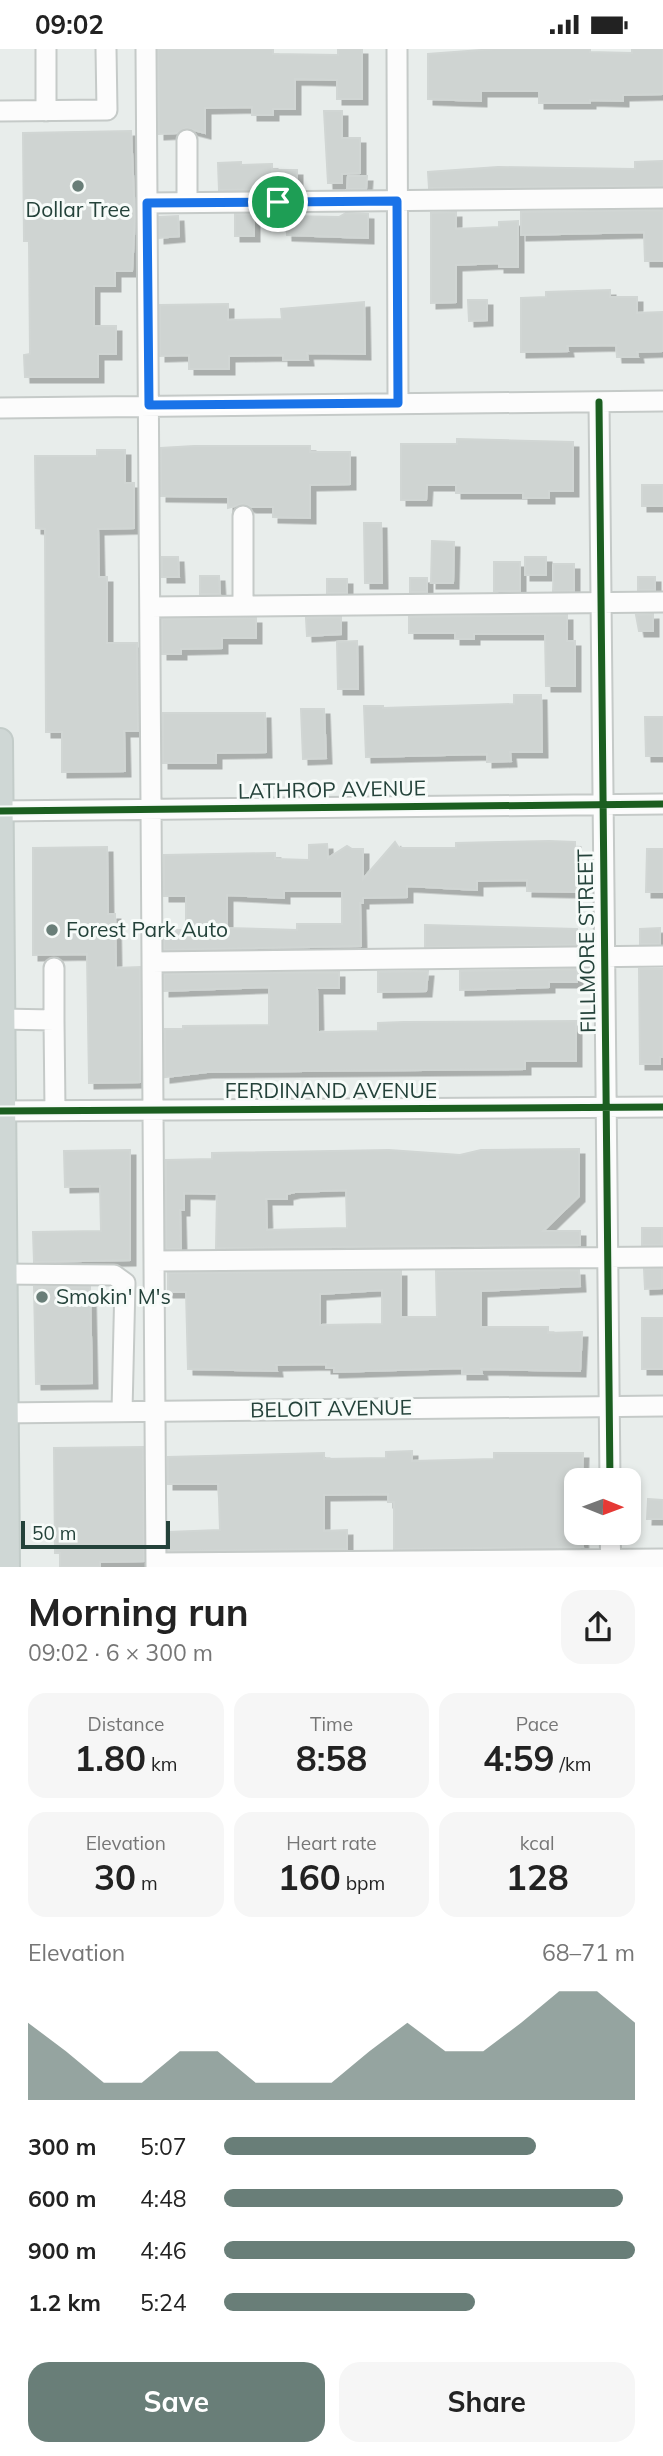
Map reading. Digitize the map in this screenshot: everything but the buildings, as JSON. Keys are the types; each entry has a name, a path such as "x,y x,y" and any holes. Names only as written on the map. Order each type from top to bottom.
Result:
{"main road":[{"path":"0,741 4,1537 7,1567"}],"street":[{"path":"46,49 46,111"},
{"path":"0,111 107,110 106,49"},
{"path":"146,49 156,1565 611,1563 663,1559"},
{"path":"397,49 398,403"},
{"path":"187,140 187,202"},
{"path":"147,203 663,198"},
{"path":"0,408 663,401"},
{"name":"FILLMORE STREET","path":"598,402 610,1468"},
{"path":"243,516 243,606"},
{"path":"150,607 663,602"},
{"name":"LATHROP AVENUE","path":"0,811 663,804"},
{"path":"152,962 663,956"},
{"path":"54,968 55,1111"},
{"path":"1,1019 54,1020"},
{"name":"FERDINAND AVENUE","path":"2,1111 663,1107"},
{"path":"154,1261 663,1257"},
{"path":"2,1274 114,1275 125,1283 122,1411"},
{"name":"BELOIT AVENUE","path":"3,1413 663,1406"},
{"path":"610,1545 611,1563"}],"cycle path":[{"path":"599,402 610,1468"},
{"path":"1,811 663,804"},
{"path":"0,1111 663,1107"}],"place":[{"name":"Dollar Tree","path":"78,186"},
{"name":"Forest Park Auto","path":"52,930"},
{"name":"Smokin' M's","path":"42,1297"}],"route":[{"path":"397,201 398,403 149,405 147,203 278,202 397,201"}]}
